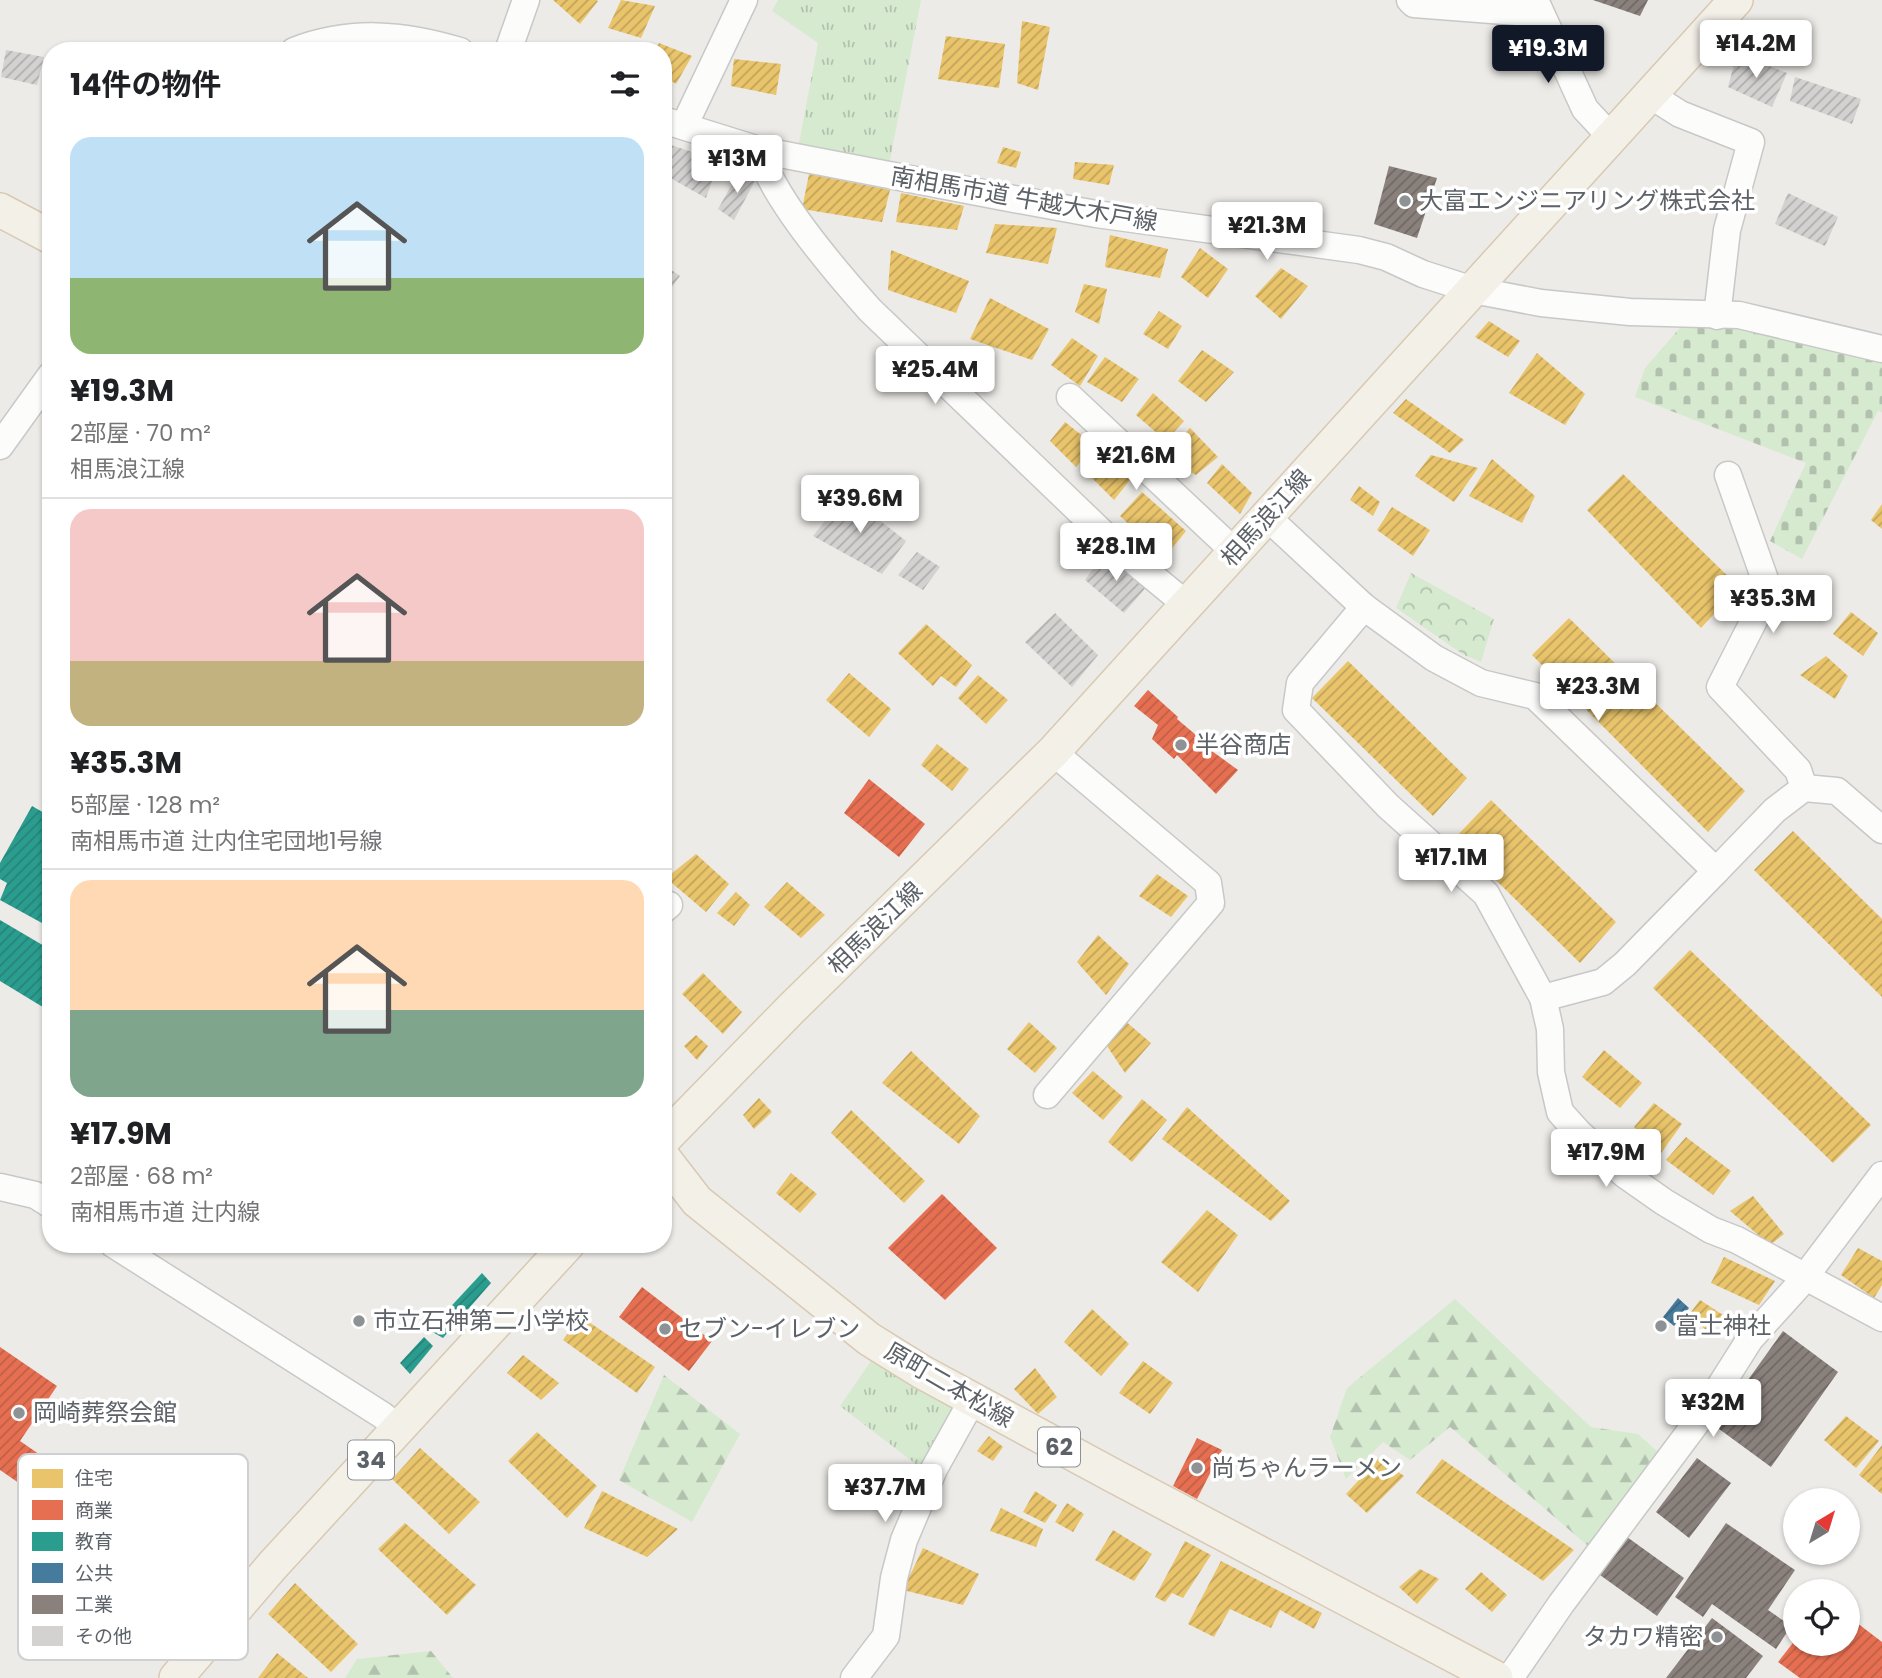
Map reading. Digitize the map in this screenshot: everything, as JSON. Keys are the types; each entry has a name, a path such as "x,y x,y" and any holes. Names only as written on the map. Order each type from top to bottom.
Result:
{"main road":[{"name":"相馬浪江線","path":"672,1131 792,1008 1053,752 1736,0"},
{"path":"0,210 42,231"},
{"name":"原町二本松線","path":"672,1169 697,1201 869,1339 972,1399 1496,1678"},
{"name":"34","path":"248,1594 560,1253"},
{"name":"34","path":"176,1678 191,1660"}],"street":[{"path":"511,42 526,0"},
{"path":"673,123 744,0"},
{"path":"1410,0 1414,4 1538,7 1586,109 1611,137"},
{"path":"329,42 352,36 379,35 401,36 425,42"},
{"path":"1650,95 1679,114 1751,142 1727,229 1717,316"},
{"name":"南相馬市道 牛越大木戸線","path":"673,123 759,149 1096,214 1331,245 1386,257 1423,274 1473,290 1541,303 1630,312 1739,315 1882,349"},
{"path":"759,149 764,170 782,197 846,284 870,310 1119,549 1188,605"},
{"path":"0,446 42,388"},
{"path":"1070,397 1235,552"},
{"path":"1728,475 1769,591 1720,687 1798,770 1804,788"},
{"path":"1267,517 1364,607 1433,658 1481,683 1535,696 1716,871"},
{"path":"1364,607 1300,683 1296,710 1388,806 1486,894 1544,998 1550,1029 1550,1072 1560,1112 1624,1174 1664,1202 1711,1230 1790,1267 1804,1279 1882,1318"},
{"path":"1047,1095 1211,903 1208,883 1053,752"},
{"path":"1544,998 1603,982 1625,964 1775,810 1804,788 1837,791 1882,830"},
{"path":"1510,1678 1561,1604 1700,1418 1750,1339 1804,1279 1882,1175"},
{"path":"0,1187 35,1195 42,1199"},
{"path":"127,1253 400,1429"},
{"path":"854,1678 886,1636 894,1578 904,1539 934,1469 972,1399"}],"green space":[{"path":"778,0 921,0 889,165 798,148 818,43 772,11"},
{"path":"1686,321 1753,326 1882,356 1882,412 1878,411 1802,559 1770,541 1806,463 1635,397 1645,368"},
{"path":"1411,573 1494,619 1481,662 1464,655 1396,608"},
{"path":"1455,1299 1591,1427 1638,1434 1658,1452 1588,1546 1450,1427 1410,1460 1383,1442 1346,1479 1330,1437 1347,1388"},
{"path":"873,1358 953,1406 925,1471 840,1406"},
{"path":"664,1375 740,1434 692,1522 619,1480"},
{"path":"431,1651 453,1678 345,1678 357,1659"}],"building: 住宅":[{"path":"553,0 596,0 598,1 580,24"},
{"path":"621,0 655,6 641,38 608,28"},
{"path":"1022,21 1050,27 1038,90 1017,83"},
{"path":"946,36 1005,44 999,88 938,79"},
{"path":"672,48 692,56 676,84 672,81"},
{"path":"734,59 781,64 776,95 731,86"},
{"path":"1003,147 1021,152 1016,168 997,163"},
{"path":"1075,162 1114,165 1109,185 1073,179"},
{"path":"809,174 890,190 882,222 802,209"},
{"path":"901,193 964,206 957,230 896,222"},
{"path":"995,224 1057,228 1048,264 986,253"},
{"path":"1110,235 1168,249 1160,278 1105,267"},
{"path":"1200,248 1228,269 1208,298 1181,277"},
{"path":"891,250 969,281 956,313 888,290"},
{"path":"1281,268 1308,286 1281,319 1255,296"},
{"path":"1084,284 1107,289 1099,324 1075,312"},
{"path":"990,298 1049,329 1032,360 970,339"},
{"path":"1159,311 1182,326 1168,349 1143,334"},
{"path":"1489,321 1520,341 1508,357 1475,337"},
{"path":"1072,338 1098,356 1080,386 1051,365"},
{"path":"1202,350 1234,372 1206,402 1178,381"},
{"path":"1537,353 1585,394 1565,425 1509,393"},
{"path":"1105,357 1139,379 1122,402 1087,382"},
{"path":"1153,393 1184,421 1166,441 1136,415"},
{"path":"1406,399 1464,440 1450,453 1393,413"},
{"path":"1065,422 1094,445 1076,467 1050,441"},
{"path":"1190,428 1218,457 1196,475 1165,457"},
{"path":"1099,452 1130,480 1114,500 1083,469"},
{"path":"1431,455 1478,468 1454,502 1415,476"},
{"path":"1492,459 1535,496 1522,523 1469,496"},
{"path":"1222,464 1252,493 1240,514 1207,483"},
{"path":"1623,474 1739,587 1701,628 1587,510"},
{"path":"1359,486 1380,502 1373,516 1350,500"},
{"path":"1142,492 1186,531 1165,557 1120,516"},
{"path":"1882,504 1882,529 1871,520"},
{"path":"1392,507 1430,530 1413,556 1377,530"},
{"path":"1851,612 1878,633 1863,656 1833,634"},
{"path":"1569,618 1745,791 1708,832 1532,655"},
{"path":"926,624 972,665 956,687 941,676 933,686 898,653"},
{"path":"1826,656 1848,676 1835,699 1800,675"},
{"path":"1348,661 1467,778 1433,816 1312,698"},
{"path":"849,673 891,709 869,737 826,700"},
{"path":"978,675 1008,700 986,724 958,698"},
{"path":"937,744 969,769 952,791 921,765"},
{"path":"1491,800 1616,922 1580,963 1454,839"},
{"path":"1793,831 1882,919 1882,997 1754,870"},
{"path":"696,854 729,884 706,912 672,883 672,873"},
{"path":"1157,874 1188,896 1171,917 1139,896"},
{"path":"787,882 825,915 801,938 764,907"},
{"path":"736,892 750,905 734,926 717,913"},
{"path":"1098,935 1129,964 1106,995 1077,962"},
{"path":"1690,950 1871,1125 1833,1163 1653,988"},
{"path":"703,973 742,1012 723,1034 682,994"},
{"path":"1124,1020 1151,1043 1125,1073 1105,1043"},
{"path":"1029,1022 1057,1048 1035,1073 1007,1049"},
{"path":"696,1035 708,1046 697,1060 684,1046"},
{"path":"1604,1050 1642,1083 1620,1108 1582,1077"},
{"path":"911,1051 980,1116 959,1144 882,1083"},
{"path":"1093,1071 1123,1097 1103,1120 1072,1093"},
{"path":"759,1098 772,1112 754,1129 743,1115"},
{"path":"1142,1099 1167,1120 1132,1162 1108,1142"},
{"path":"1654,1103 1682,1124 1661,1153 1634,1127"},
{"path":"1187,1107 1290,1201 1271,1221 1162,1139"},
{"path":"851,1110 925,1181 904,1203 831,1133"},
{"path":"1686,1137 1731,1171 1713,1195 1666,1160"},
{"path":"791,1173 817,1194 800,1213 776,1193"},
{"path":"1753,1196 1784,1234 1770,1245 1730,1211"},
{"path":"1207,1210 1238,1235 1198,1292 1161,1262"},
{"path":"1858,1248 1882,1261 1882,1285 1874,1298 1841,1275"},
{"path":"1724,1257 1775,1281 1759,1305 1711,1283"},
{"path":"1700,1300 1723,1315 1710,1333 1688,1316"},
{"path":"1092,1309 1129,1344 1101,1376 1064,1342"},
{"path":"580,1316 655,1367 637,1393 563,1340"},
{"path":"523,1355 559,1383 541,1400 507,1373"},
{"path":"1143,1361 1173,1383 1150,1414 1119,1393"},
{"path":"1035,1368 1057,1397 1038,1414 1014,1389"},
{"path":"1846,1416 1879,1441 1856,1468 1824,1440"},
{"path":"537,1432 597,1486 567,1518 508,1461"},
{"path":"989,1436 1003,1447 993,1461 977,1451"},
{"path":"1882,1445 1882,1494 1859,1475"},
{"path":"420,1448 480,1502 449,1534 392,1479"},
{"path":"1379,1458 1404,1476 1367,1513 1346,1494"},
{"path":"1442,1459 1574,1550 1543,1581 1416,1493"},
{"path":"602,1491 678,1529 647,1557 584,1528"},
{"path":"1035,1491 1057,1505 1045,1523 1023,1512"},
{"path":"1067,1503 1084,1514 1073,1532 1055,1522"},
{"path":"1001,1508 1043,1529 1036,1547 990,1531"},
{"path":"405,1523 476,1585 447,1615 378,1549"},
{"path":"1113,1530 1152,1554 1134,1581 1095,1560"},
{"path":"1185,1541 1211,1555 1183,1598 1172,1593 1165,1602 1155,1597"},
{"path":"923,1548 979,1574 963,1605 903,1590"},
{"path":"1221,1561 1322,1613 1314,1629 1280,1610 1271,1628 1230,1609 1214,1637 1188,1624"},
{"path":"1420,1569 1439,1579 1417,1604 1399,1587"},
{"path":"1481,1572 1507,1595 1492,1612 1465,1589"},
{"path":"295,1583 358,1644 331,1672 268,1614"},
{"path":"277,1653 308,1678 258,1678"}],"building: 商業":[{"name":"半谷商店","path":"1148,690 1196,735 1194,738 1238,770 1216,794 1177,755 1174,759 1152,739 1158,725 1134,706"},
{"path":"869,779 925,824 899,857 844,813"},
{"path":"942,1194 997,1248 945,1300 888,1248"},
{"name":"セブン-イレブン","path":"642,1287 712,1341 689,1371 619,1317"},
{"name":"岡崎葬祭会館","path":"0,1347 57,1386 20,1441 39,1454 18,1454 18,1482 0,1470"},
{"name":"尚ちゃんラーメン","path":"1197,1438 1222,1450 1197,1499 1173,1486"},
{"path":"1860,1625 1882,1642 1882,1678 1800,1678 1778,1662 1783,1656 1860,1656"}],"building: 教育":[{"path":"32,806 42,812 42,923 0,900 7,883 0,879 0,863"},
{"path":"0,920 42,945 42,1007 0,981"},
{"path":"482,1273 491,1283 443,1338 429,1330"},
{"path":"424,1337 433,1346 410,1374 400,1363"}],"building: 公共":[{"path":"1678,1298 1689,1308 1674,1326 1663,1317"}],"building: 工業":[{"path":"1593,0 1648,0 1640,16"},
{"name":"大富エンジニアリング株式会社","path":"1389,166 1437,178 1417,238 1374,224"},
{"path":"1783,1331 1838,1372 1771,1467 1715,1426"},
{"path":"1697,1458 1731,1483 1689,1538 1656,1512"},
{"path":"1726,1523 1783,1562 1783,1565 1795,1570 1789,1579 1783,1579 1783,1588 1768,1610 1783,1620 1783,1638 1776,1649 1712,1604 1703,1617 1675,1597"},
{"path":"1627,1537 1684,1578 1657,1616 1600,1575"},
{"name":"タカワ精密","path":"1712,1618 1763,1656 1746,1678 1666,1678"}],"building: その他":[{"path":"6,50 42,57 37,85 1,77"},
{"path":"1737,53 1787,73 1772,107 1728,87"},
{"path":"1795,77 1861,99 1852,124 1790,101"},
{"path":"672,145 719,161 706,198 672,179"},
{"path":"740,170 755,181 734,220 718,209"},
{"path":"1788,193 1838,217 1825,246 1775,224"},
{"path":"672,270 680,276 672,287"},
{"path":"846,494 906,541 882,574 813,536"},
{"path":"917,552 940,567 923,590 898,575"},
{"path":"1104,553 1149,584 1124,613 1085,580"},
{"path":"1055,613 1098,655 1072,687 1025,642"}],"place":[{"name":"大富エンジニアリング株式会社","path":"1405,201"},
{"name":"半谷商店","path":"1181,745"},
{"name":"市立石神第二小学校","path":"359,1321"},
{"name":"富士神社","path":"1661,1326"},
{"name":"セブン-イレブン","path":"665,1329"},
{"name":"岡崎葬祭会館","path":"19,1413"},
{"name":"尚ちゃんラーメン","path":"1197,1468"},
{"name":"タカワ精密","path":"1717,1637"}]}
